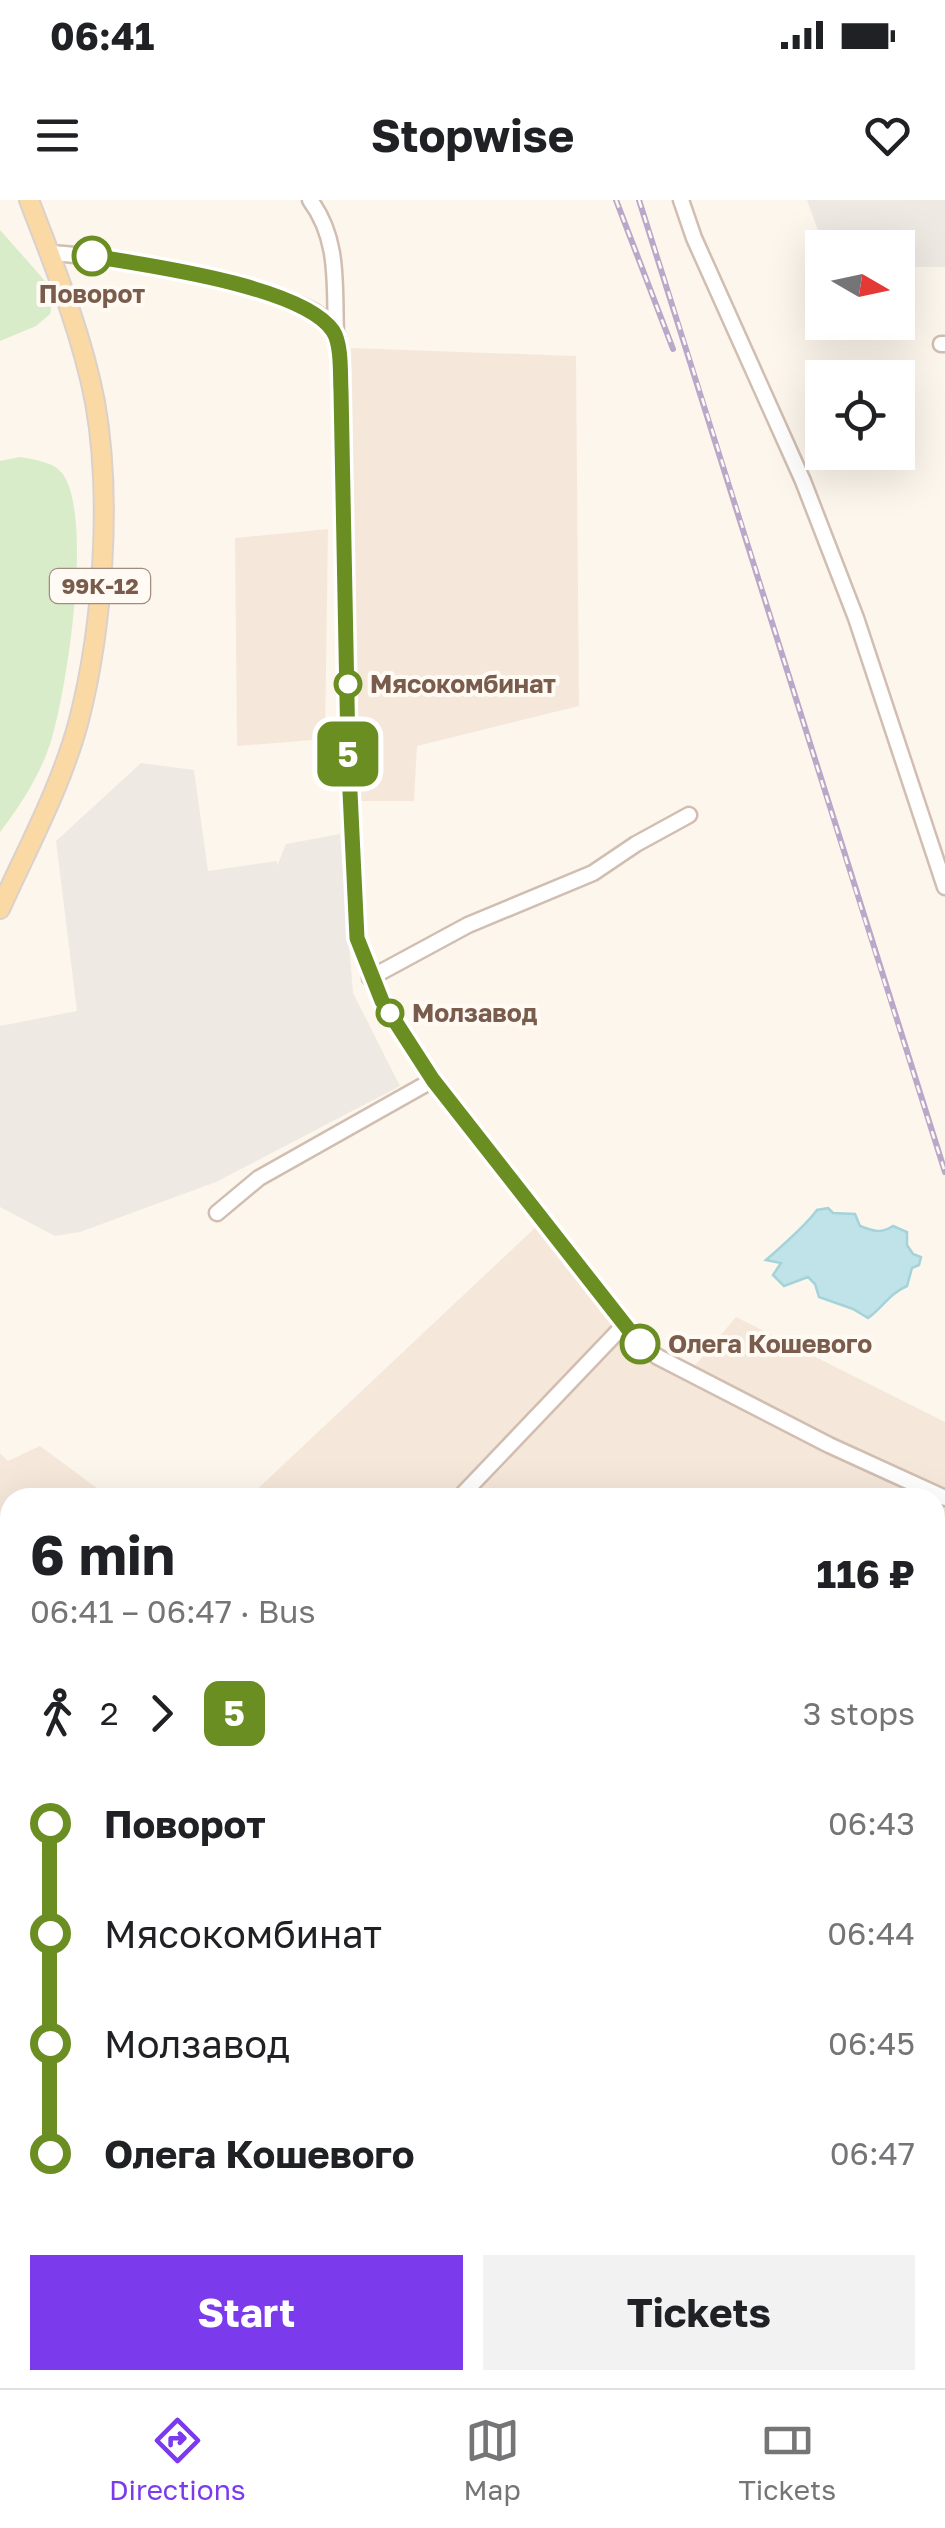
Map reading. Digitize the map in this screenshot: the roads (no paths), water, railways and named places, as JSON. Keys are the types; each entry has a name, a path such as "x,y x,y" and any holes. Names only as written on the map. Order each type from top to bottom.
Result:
{"main road":[{"name":"99К-12","path":"0,909 54,792 79,720 102,574 102,492 94,403 29,200"}],"street":[{"path":"310,200 324,219 334,255 357,938 370,978 433,1080 640,1344 829,1445 923,1488"},
{"path":"681,200 694,238 802,481 856,618 945,887"},
{"path":"49,253 81,254 251,288 322,317 336,335"},
{"path":"370,978 468,925 593,873 689,814"},
{"path":"217,1213 259,1178 433,1080"},
{"path":"468,1488 624,1325"}],"water":[{"path":"828,1208 833,1213 855,1214 860,1226 869,1229 881,1231 893,1226 907,1232 907,1245 921,1257 919,1265 912,1268 907,1286 868,1318 819,1297 808,1277 784,1286 773,1275 781,1263 766,1260 817,1210"}],"railway":[{"path":"616,200 673,349"},
{"path":"639,200 945,1172"}],"place":[{"name":"Поворот","path":"92,256"},
{"name":"Мясокомбинат","path":"348,684"},
{"name":"Молзавод","path":"390,1013"},
{"name":"Олега Кошевого","path":"640,1344"}]}
